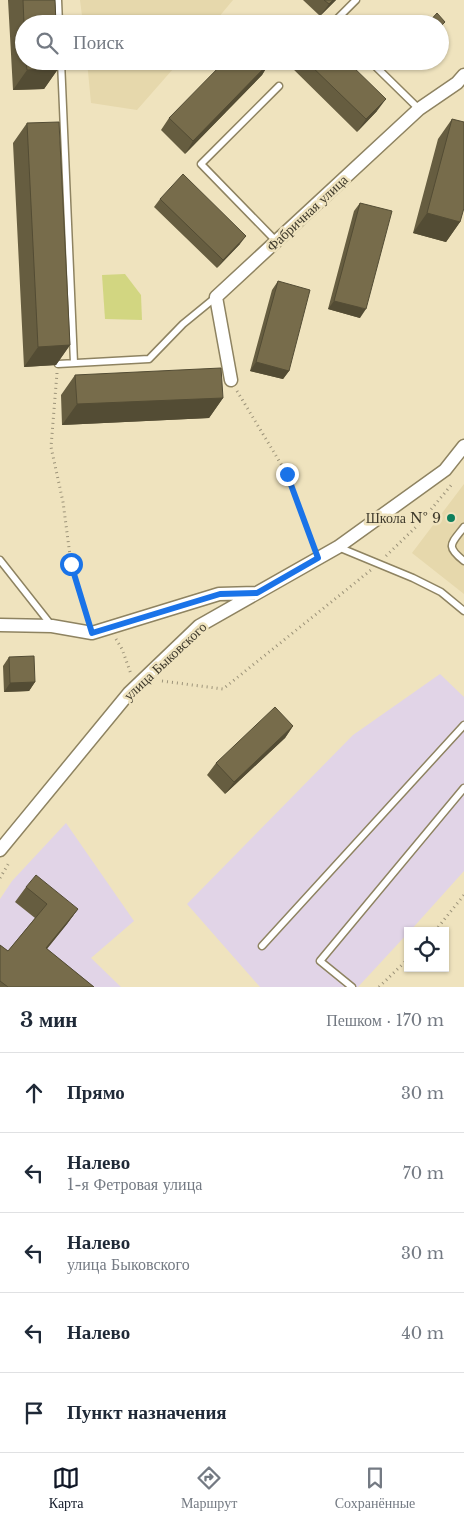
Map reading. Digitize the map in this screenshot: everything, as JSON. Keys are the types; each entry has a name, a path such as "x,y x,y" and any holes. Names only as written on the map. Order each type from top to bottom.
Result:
{"street":[{"name":"Фабричная улица","path":"216,297 419,110 457,83 464,75"},
{"path":"216,297 231,380"},
{"name":"улица Быковского","path":"0,850 136,687 199,626 338,547 445,470 464,446"},
{"path":"0,626 52,626 92,633 220,594 257,593"}],"lane":[{"path":"58,0 59,15"},
{"path":"341,15 356,0"},
{"path":"61,70 74,363"},
{"path":"379,70 419,110"},
{"path":"276,242 201,164 279,86"},
{"path":"58,364 149,359 183,324 216,297"},
{"path":"464,527 452,544 452,548 454,553 464,561"},
{"path":"338,547 413,578 441,592 464,611"},
{"path":"0,560 52,626"},
{"path":"262,946 464,725"},
{"path":"352,987 320,961 464,788"}],"path":[{"path":"58,364 52,447 63,502 71,564 92,633"},
{"path":"231,380 287,474 318,558"},
{"path":"155,687 161,681 223,689 378,564 418,525 458,476"},
{"path":"109,628 122,649 136,687"},
{"path":"0,878 14,855"},
{"path":"438,927 464,895"},
{"path":"379,987 404,963"}],"shaded area":[{"path":"80,0 233,0 220,15 82,15"},
{"path":"88,70 172,70 137,110 91,103"},
{"name":"Школа № 9","path":"464,484 464,594 412,553"},
{"path":"440,674 464,697 464,871 414,927 404,927 404,937 358,987 260,987 187,904 353,735"},
{"path":"66,823 134,921 91,958 121,987 0,987 0,899 12,881"}],"green space":[{"path":"125,274 141,295 142,320 105,319 102,275"}],"building":[{"path":"23,0 55,0 56,15 24,15"},
{"path":"324,0 333,0 329,4"},
{"path":"216,70 262,70 193,141 169,118"},
{"path":"315,70 356,70 386,99 366,119"},
{"path":"452,119 464,122 464,208 460,222 427,213"},
{"path":"59,122 70,345 38,347 27,123"},
{"path":"183,174 246,236 223,260 160,199"},
{"path":"360,203 392,211 366,309 334,301"},
{"path":"278,281 310,290 289,371 256,362"},
{"path":"221,368 223,398 77,404 75,375"},
{"path":"34,656 35,682 10,683 9,657"},
{"path":"275,707 293,726 234,782 216,763"},
{"path":"36,875 78,909 46,948 94,987 8,987 0,981 0,945 8,951 47,904 26,887"}],"place":[{"name":"Школа № 9","path":"451,518"}],"route":[{"path":"71,564 92,633 220,594 257,593 318,558 287,474"}]}
